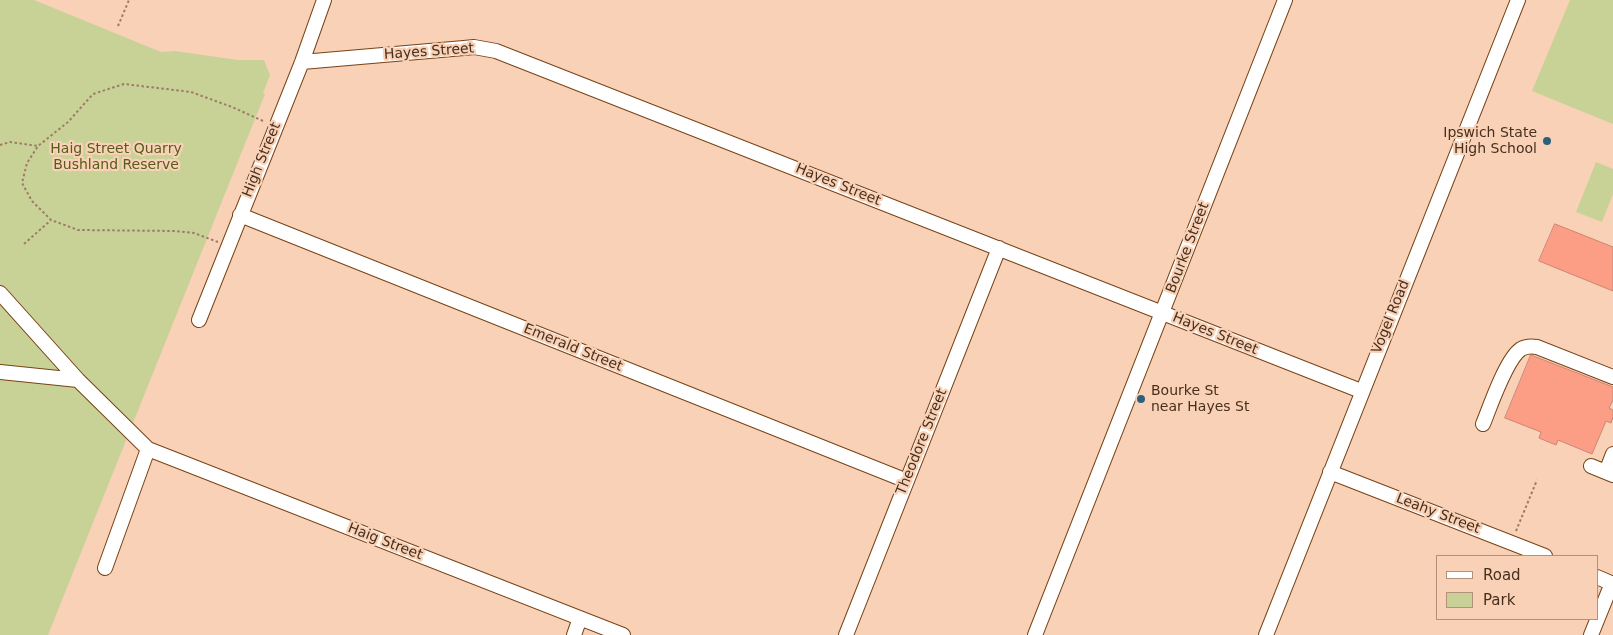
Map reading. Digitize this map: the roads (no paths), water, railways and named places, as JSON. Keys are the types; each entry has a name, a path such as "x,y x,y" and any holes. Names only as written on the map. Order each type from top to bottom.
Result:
{"street":[{"name":"High Street","path":"198,320 302,62 324,0"},
{"name":"Bourke Street","path":"1035,635 1285,0"},
{"name":"Vogel Road","path":"1266,635 1361,391 1518,0"},
{"name":"Hayes Street","path":"302,62 474,47 496,51 1361,391"},
{"name":"Emerald Street","path":"240,215 907,481"},
{"name":"Theodore Street","path":"846,635 999,248"},
{"path":"0,293 78,380 148,449 105,568"},
{"path":"1483,424 1510,362 1521,350 1527,347 1536,347 1613,377"},
{"path":"0,372 78,380"},
{"name":"Haig Street","path":"148,449 622,635"},
{"path":"1591,466 1609,473 1613,454"},
{"name":"Leahy Street","path":"1330,472 1542,555"},
{"path":"1598,577 1612,583 1598,618"},
{"path":"574,635 580,618"},
{"path":"1591,635 1597,620"}],"place":[{"name":"Ipswich State High School","path":"1547,141"},
{"name":"Bourke St near Hayes St","path":"1141,399"}],"park label":[{"name":"Haig Street Quarry Bushland Reserve","path":"116,158"}]}
